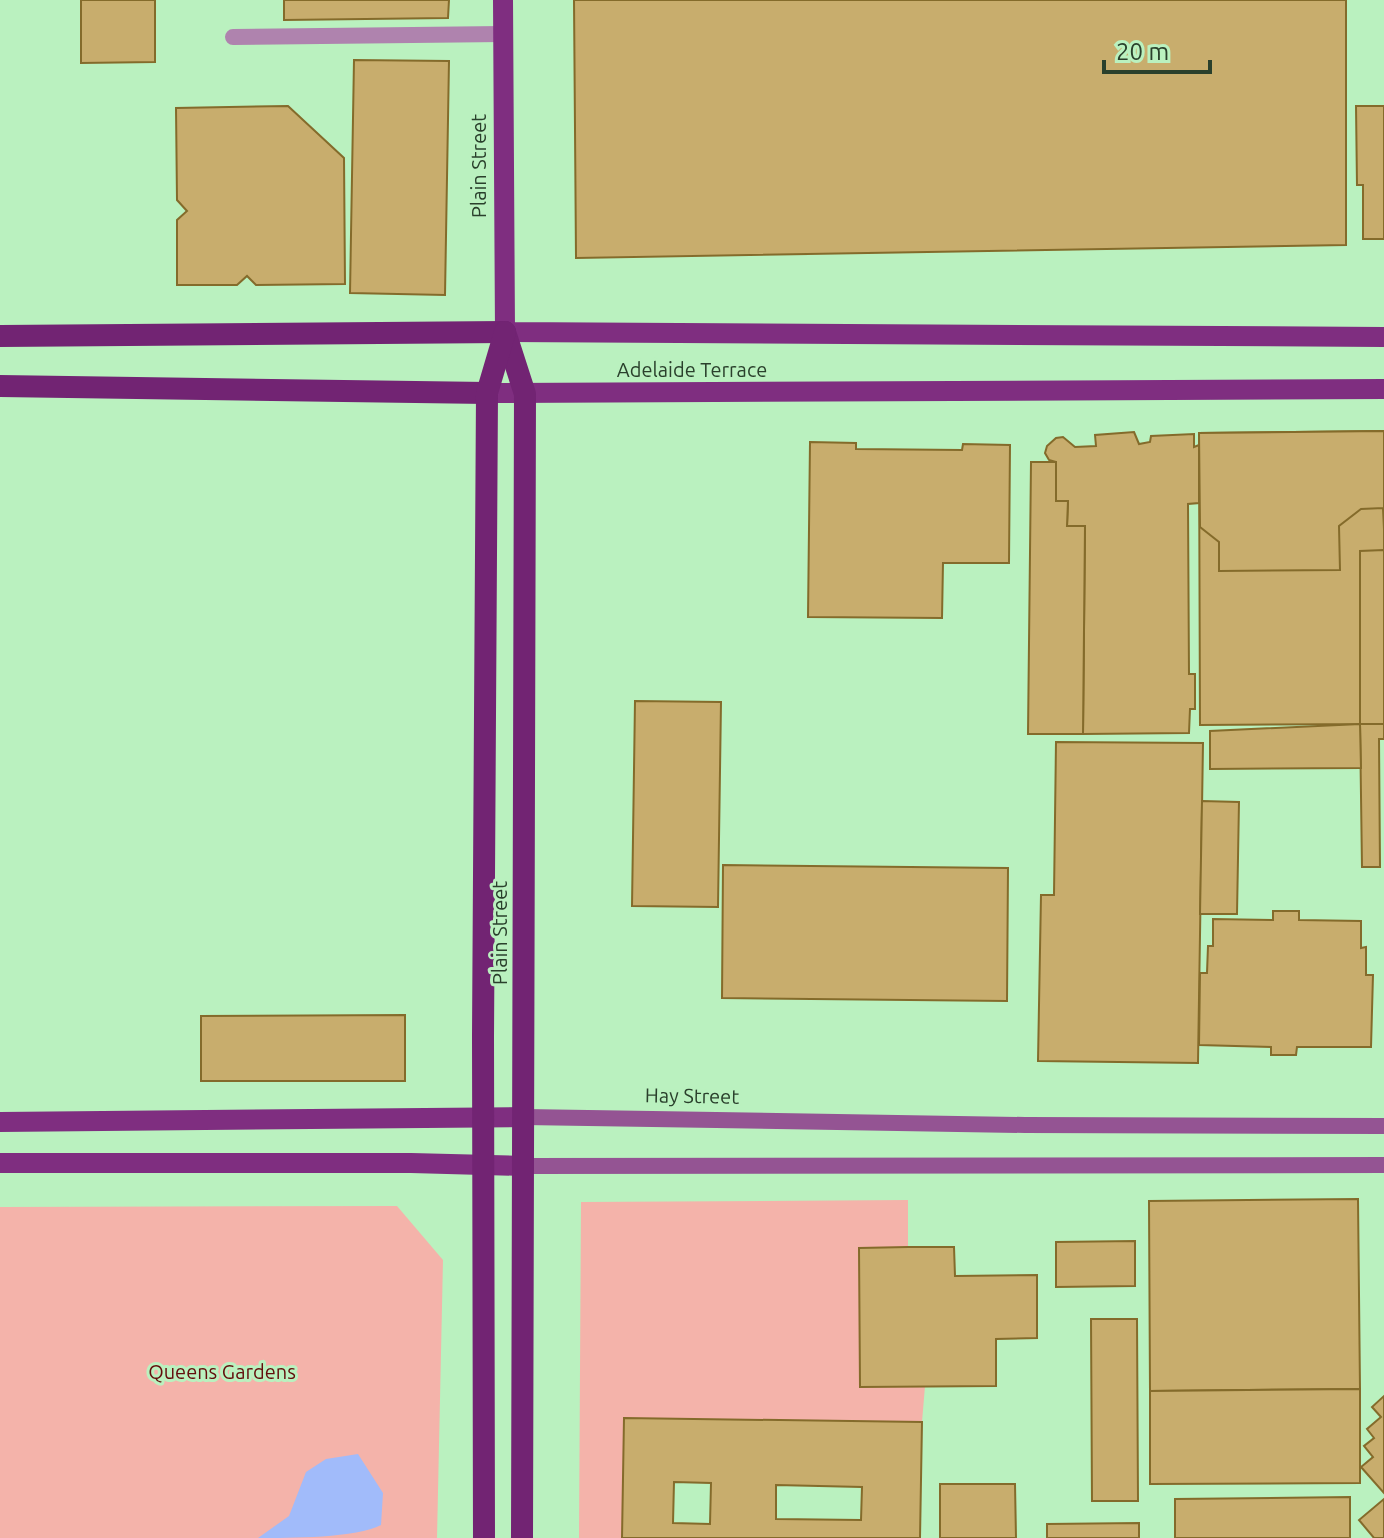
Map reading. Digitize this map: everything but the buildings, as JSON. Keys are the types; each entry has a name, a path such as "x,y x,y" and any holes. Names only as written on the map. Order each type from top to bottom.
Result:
{"highway":[{"name":"Adelaide Terrace","path":"0,336 505,332"},
{"name":"Plain Street","path":"484,1538 487,393 505,332"},
{"name":"Plain Street","path":"505,332 525,394 522,1538"},
{"name":"Adelaide Terrace","path":"0,386 487,393"}],"main road":[{"name":"Plain Street","path":"503,0 505,332"},
{"name":"Adelaide Terrace","path":"505,332 1384,337"},
{"name":"Adelaide Terrace","path":"487,393 1384,389"},
{"name":"Hay Street","path":"0,1122 524,1117 1040,1125 1384,1126"},
{"path":"0,1163 1384,1165"}],"lane":[{"path":"233,37 503,34"}],"green space":[{"path":"908,1200 908,1247 859,1248 860,1386 925,1386 922,1422 624,1418 622,1538 579,1538 581,1202"},
{"name":"Queens Gardens","path":"397,1206 443,1260 437,1538 0,1538 0,1207"}],"water":[{"path":"358,1454 383,1493 381,1525 340,1535 258,1538 289,1516 306,1472 326,1459"}]}
